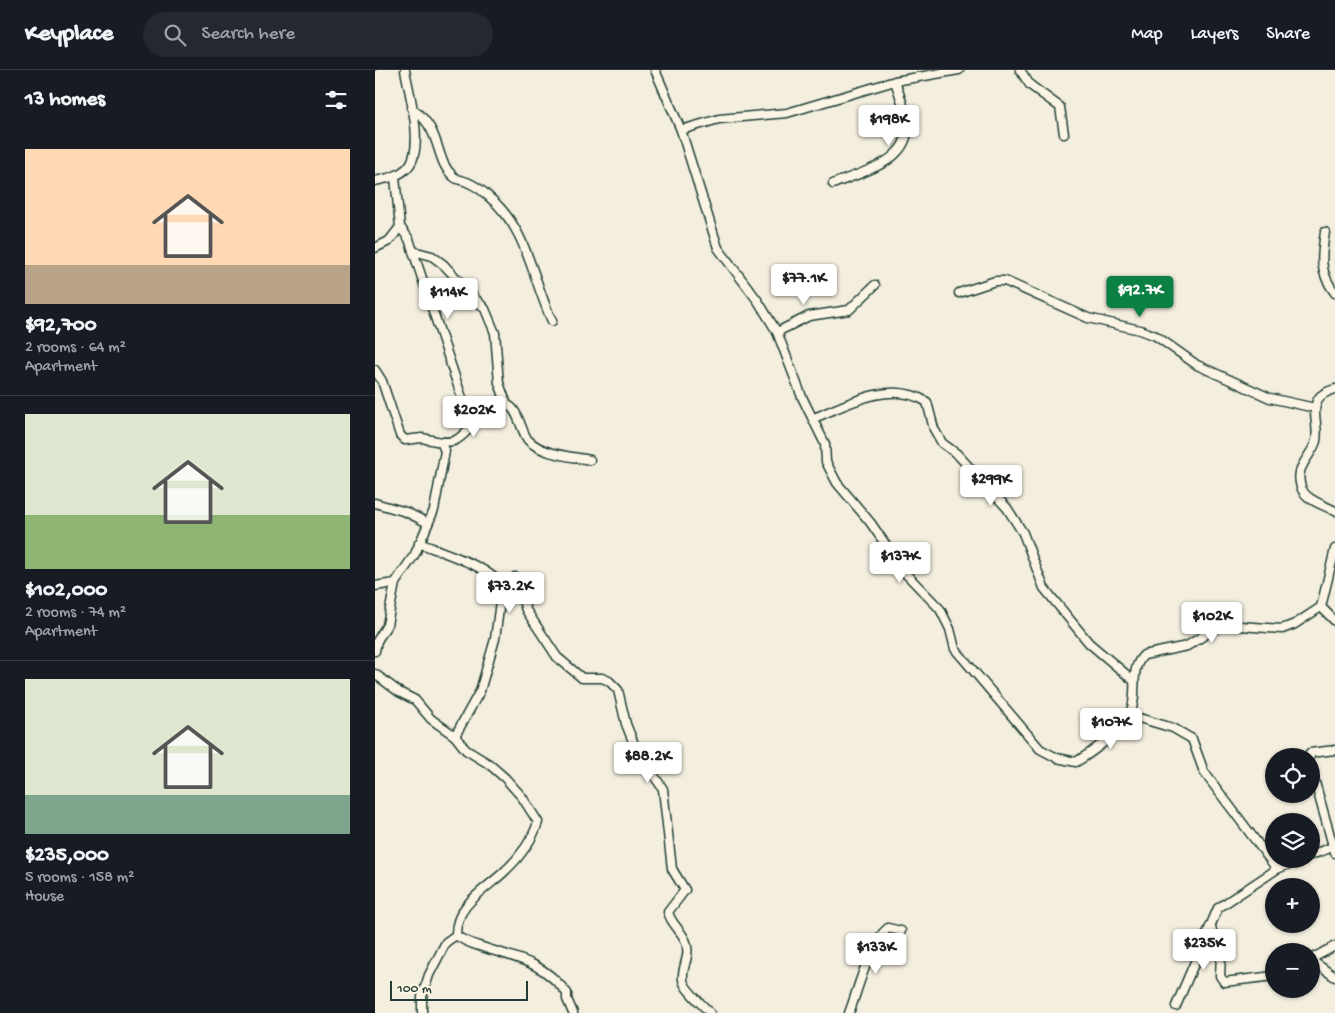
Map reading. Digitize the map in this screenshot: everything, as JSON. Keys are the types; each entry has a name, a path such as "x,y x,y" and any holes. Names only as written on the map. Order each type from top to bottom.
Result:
{"street":[{"path":"375,181 395,177 409,167 414,151 416,139 405,70"},
{"path":"655,70 681,130 718,248 758,301 777,332 802,397 814,418 825,444 826,462 837,483 870,522 906,574 940,609 950,629 955,649 1041,749 1057,758 1076,762 1091,753 1129,716 1139,660 1144,655 1187,646 1216,628 1226,625 1286,628 1321,607 1335,549"},
{"path":"681,130 719,119 787,113 895,81 959,70"},
{"path":"1020,70 1030,85 1060,107 1063,134"},
{"path":"833,184 889,160 901,149 907,131 907,123 895,81"},
{"path":"412,109 422,115 430,127 438,141 445,165 453,177 467,182 489,197 508,216 527,251 539,294 552,321"},
{"path":"395,177 400,227 409,239 471,425"},
{"path":"375,248 389,241 400,227"},
{"path":"1325,232 1322,269 1325,280 1335,294"},
{"path":"413,251 431,256 444,265 485,309 495,333 499,383 507,405"},
{"path":"959,294 995,281 1005,281 1089,318 1140,330 1156,336 1197,365 1270,398 1315,408"},
{"path":"777,332 809,316 849,310 875,285"},
{"path":"375,370 382,381 400,436 405,440 422,438 441,442 455,440 471,425 496,407 507,405 513,408 528,439 539,449 590,460"},
{"path":"1335,389 1321,395 1315,408 1316,437 1299,471 1301,487 1311,499 1335,511"},
{"path":"814,418 871,394 918,396 927,402 935,429 942,443 957,454 1007,508 1023,533 1044,588 1089,643 1134,681"},
{"path":"375,650 377,641 387,625 395,583 415,554 434,510 445,460 445,451 441,442"},
{"path":"375,503 406,512 428,523"},
{"path":"419,543 487,572 499,580 502,587 495,639 481,691 455,736"},
{"path":"515,578 526,610 557,656 583,678 609,680 618,690 626,724 636,749 663,789 672,870 685,890 668,912 670,920 686,943 688,955 683,974 684,984 710,1013"},
{"path":"375,586 395,583"},
{"path":"1321,607 1335,621"},
{"path":"375,674 399,692 415,700 431,719 455,736 466,750 489,764 505,778 522,797 539,822 535,834 507,869 475,897 460,914 456,925 457,935"},
{"path":"1129,716 1173,728 1192,739 1204,772 1265,852"},
{"path":"1320,751 1335,750"},
{"path":"1320,800 1334,849 1320,853"},
{"path":"1176,1006 1211,926 1213,916 1224,903 1277,868"},
{"path":"1211,926 1214,942 1221,954 1220,976 1224,982 1265,977"},
{"path":"849,1013 873,950 883,932 888,928 901,931"},
{"path":"422,1013 422,998 429,976 446,942 457,935"},
{"path":"457,935 470,943 526,961 547,971 557,979 567,993 573,1013"},
{"path":"1320,955 1335,946"},
{"path":"1320,966 1335,977"}]}
